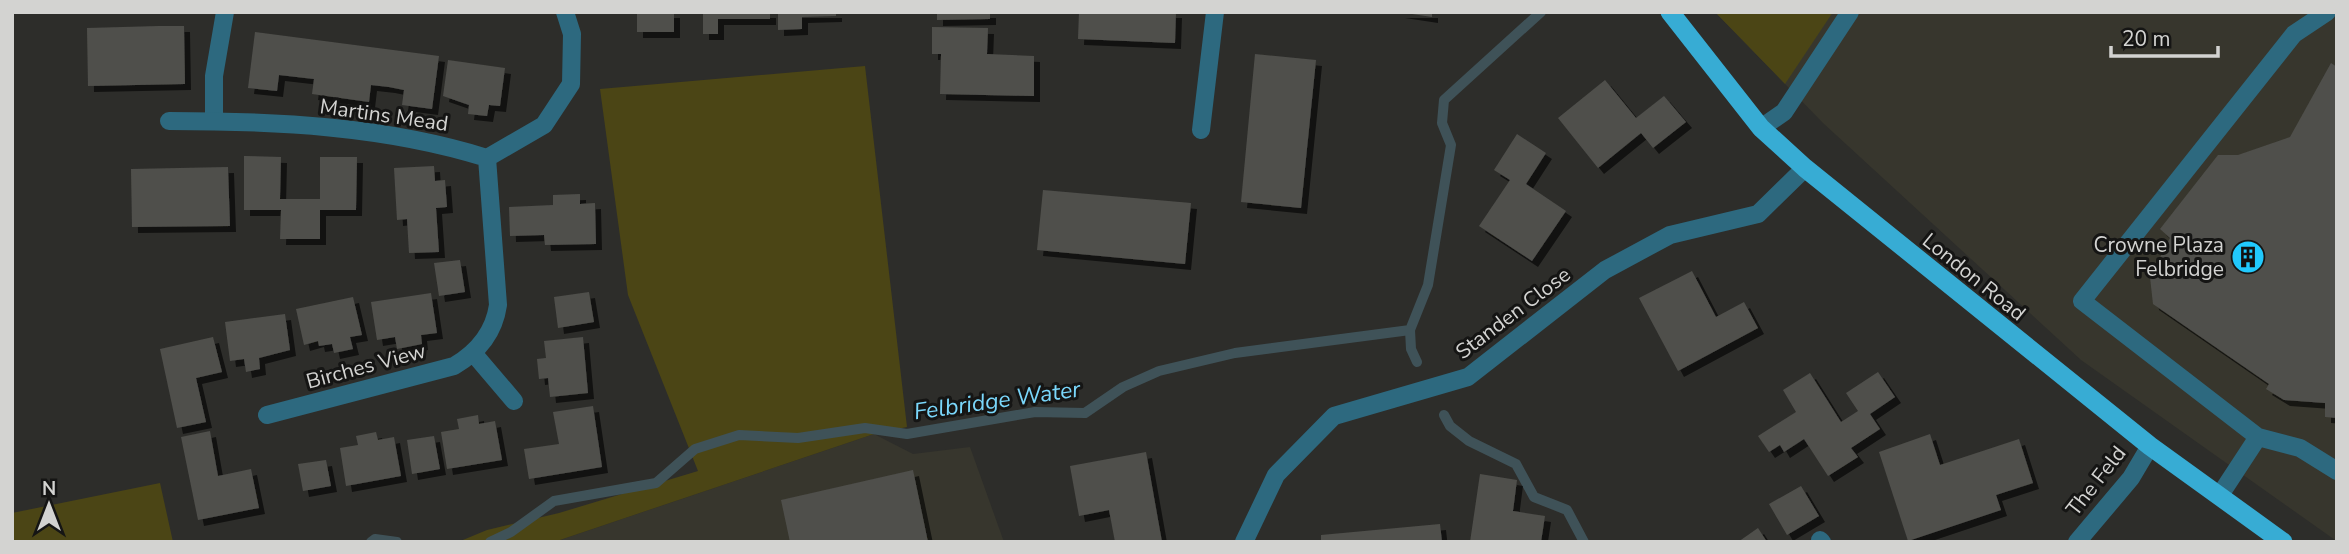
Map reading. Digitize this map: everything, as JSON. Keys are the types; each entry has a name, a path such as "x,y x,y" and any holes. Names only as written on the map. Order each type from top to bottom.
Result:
{"highway":[{"name":"London Road","path":"1670,12 1762,128 1805,168 2150,446 2283,542"}],"street":[{"path":"214,121 214,76 225,12"},
{"path":"487,158 544,125 571,84 572,33 565,12"},
{"path":"1201,130 1215,12"},
{"path":"1762,128 1784,112 1850,12"},
{"path":"2327,12 2294,33 2082,301 2259,437 2300,448 2337,471"},
{"name":"Martins Mead","path":"169,121 264,121 426,140 487,158"},
{"name":"Birches View","path":"267,415 454,366 474,354 496,324 498,305 487,158"},
{"name":"Standen Close","path":"1244,542 1276,475 1334,416 1468,377 1605,270 1670,235 1758,214 1805,168"},
{"path":"474,354 514,401"},
{"path":"2220,495 2259,437"},
{"name":"The Feld","path":"2077,542 2131,478 2150,446"}],"shaded area":[{"path":"1715,12 2337,12 2337,538 2335,540 2081,360 1823,123"},
{"path":"1715,12 1833,12 1785,84"},
{"path":"865,66 907,427 874,434 554,542 458,542 487,530 559,513 698,471 628,295 600,89"},
{"path":"874,434 913,454 970,447 1004,542 554,542"},
{"path":"160,483 173,542 12,542 12,513"}],"building":[{"path":"637,12 674,12 674,32 637,32"},
{"path":"703,12 770,12 770,19 718,19 718,34 703,34"},
{"path":"778,12 836,12 836,16 802,17 802,29 778,30"},
{"path":"937,12 990,12 990,19 937,20"},
{"path":"1079,12 1176,12 1175,43 1078,39"},
{"path":"1399,12 1432,12 1432,17"},
{"path":"184,26 185,84 88,86 87,28"},
{"path":"932,27 988,28 987,54 1034,56 1034,96 940,94 941,54 932,54"},
{"path":"255,32 439,56 432,109 402,105 404,90 389,87 371,85 369,102 312,94 314,79 279,75 277,91 248,88"},
{"path":"1255,54 1316,60 1301,208 1241,202"},
{"path":"448,60 505,68 500,106 489,105 487,116 468,114 469,105 443,96"},
{"name":"Crowne Plaza Felbridge","path":"2331,63 2337,67 2337,418 2325,417 2325,403 2284,400 2266,389 2269,384 2153,304 2150,277 2170,238 2160,229 2218,155 2238,155 2290,137"},
{"path":"1605,80 1636,118 1664,96 1686,122 1653,148 1641,133 1598,168 1558,118"},
{"path":"1517,134 1546,153 1526,184 1566,211 1532,261 1479,226 1510,180 1494,170"},
{"path":"244,156 281,157 280,199 320,199 320,157 357,157 356,210 320,210 320,239 280,239 281,210 244,210"},
{"path":"434,166 435,181 445,180 447,207 436,208 439,252 409,253 407,219 397,220 394,168"},
{"path":"228,167 230,226 132,227 131,169"},
{"path":"1043,190 1191,203 1185,264 1037,250"},
{"path":"580,194 580,204 595,203 596,244 545,245 544,235 510,236 509,207 553,205 553,195"},
{"path":"460,260 465,292 439,296 434,263"},
{"path":"1692,271 1716,317 1744,302 1758,328 1678,371 1639,298"},
{"path":"589,292 594,322 558,328 554,297"},
{"path":"431,293 437,333 421,335 422,344 397,349 395,337 377,340 371,302"},
{"path":"353,297 362,335 350,337 353,349 334,353 332,344 319,346 318,341 304,345 296,309"},
{"path":"285,314 290,350 259,358 260,369 246,372 244,359 230,361 225,322"},
{"path":"213,337 222,372 196,378 206,422 177,428 160,349"},
{"path":"583,337 588,393 550,397 548,378 539,379 537,359 546,358 544,341"},
{"path":"1878,372 1895,397 1870,414 1880,429 1851,448 1858,457 1828,476 1804,439 1784,452 1780,445 1769,452 1758,436 1796,412 1783,390 1810,373 1841,422 1858,411 1846,393"},
{"path":"593,406 602,467 529,479 524,449 559,444 553,412"},
{"path":"478,415 479,424 495,421 502,460 447,469 441,432 459,429 457,419"},
{"path":"210,431 218,476 251,469 259,508 198,520 181,437"},
{"path":"376,432 378,440 394,437 401,476 346,486 340,448 358,445 356,436"},
{"path":"1930,434 1940,465 2019,439 2033,483 1996,495 2001,510 1908,541 1879,452"},
{"path":"434,436 440,469 412,474 407,440"},
{"path":"1146,452 1162,542 1115,542 1109,510 1079,516 1070,466"},
{"path":"326,460 331,486 303,491 298,464"},
{"path":"913,470 928,542 790,542 781,500"},
{"path":"1480,474 1517,480 1513,511 1545,516 1541,542 1470,542"},
{"path":"1801,486 1819,516 1787,535 1769,504"},
{"path":"1440,524 1442,542 1321,542 1321,535"},
{"path":"1758,528 1767,542 1738,542"}],"waterway":[{"path":"1410,330 1428,285 1451,145 1442,123 1444,100 1541,12"},
{"name":"Felbridge Water","path":"490,542 511,532 554,501 656,483 695,449 739,435 798,438 865,428 907,434 1035,412 1085,413 1123,387 1159,371 1235,353 1410,330 1411,349 1417,362"},
{"name":"Felbridge Water","path":"1444,415 1450,426 1469,441 1516,464 1534,497 1567,510 1584,542"},
{"name":"Felbridge Water","path":"371,542 375,539 397,542"}],"place":[{"name":"Crowne Plaza Felbridge","path":"2248,257"}]}
